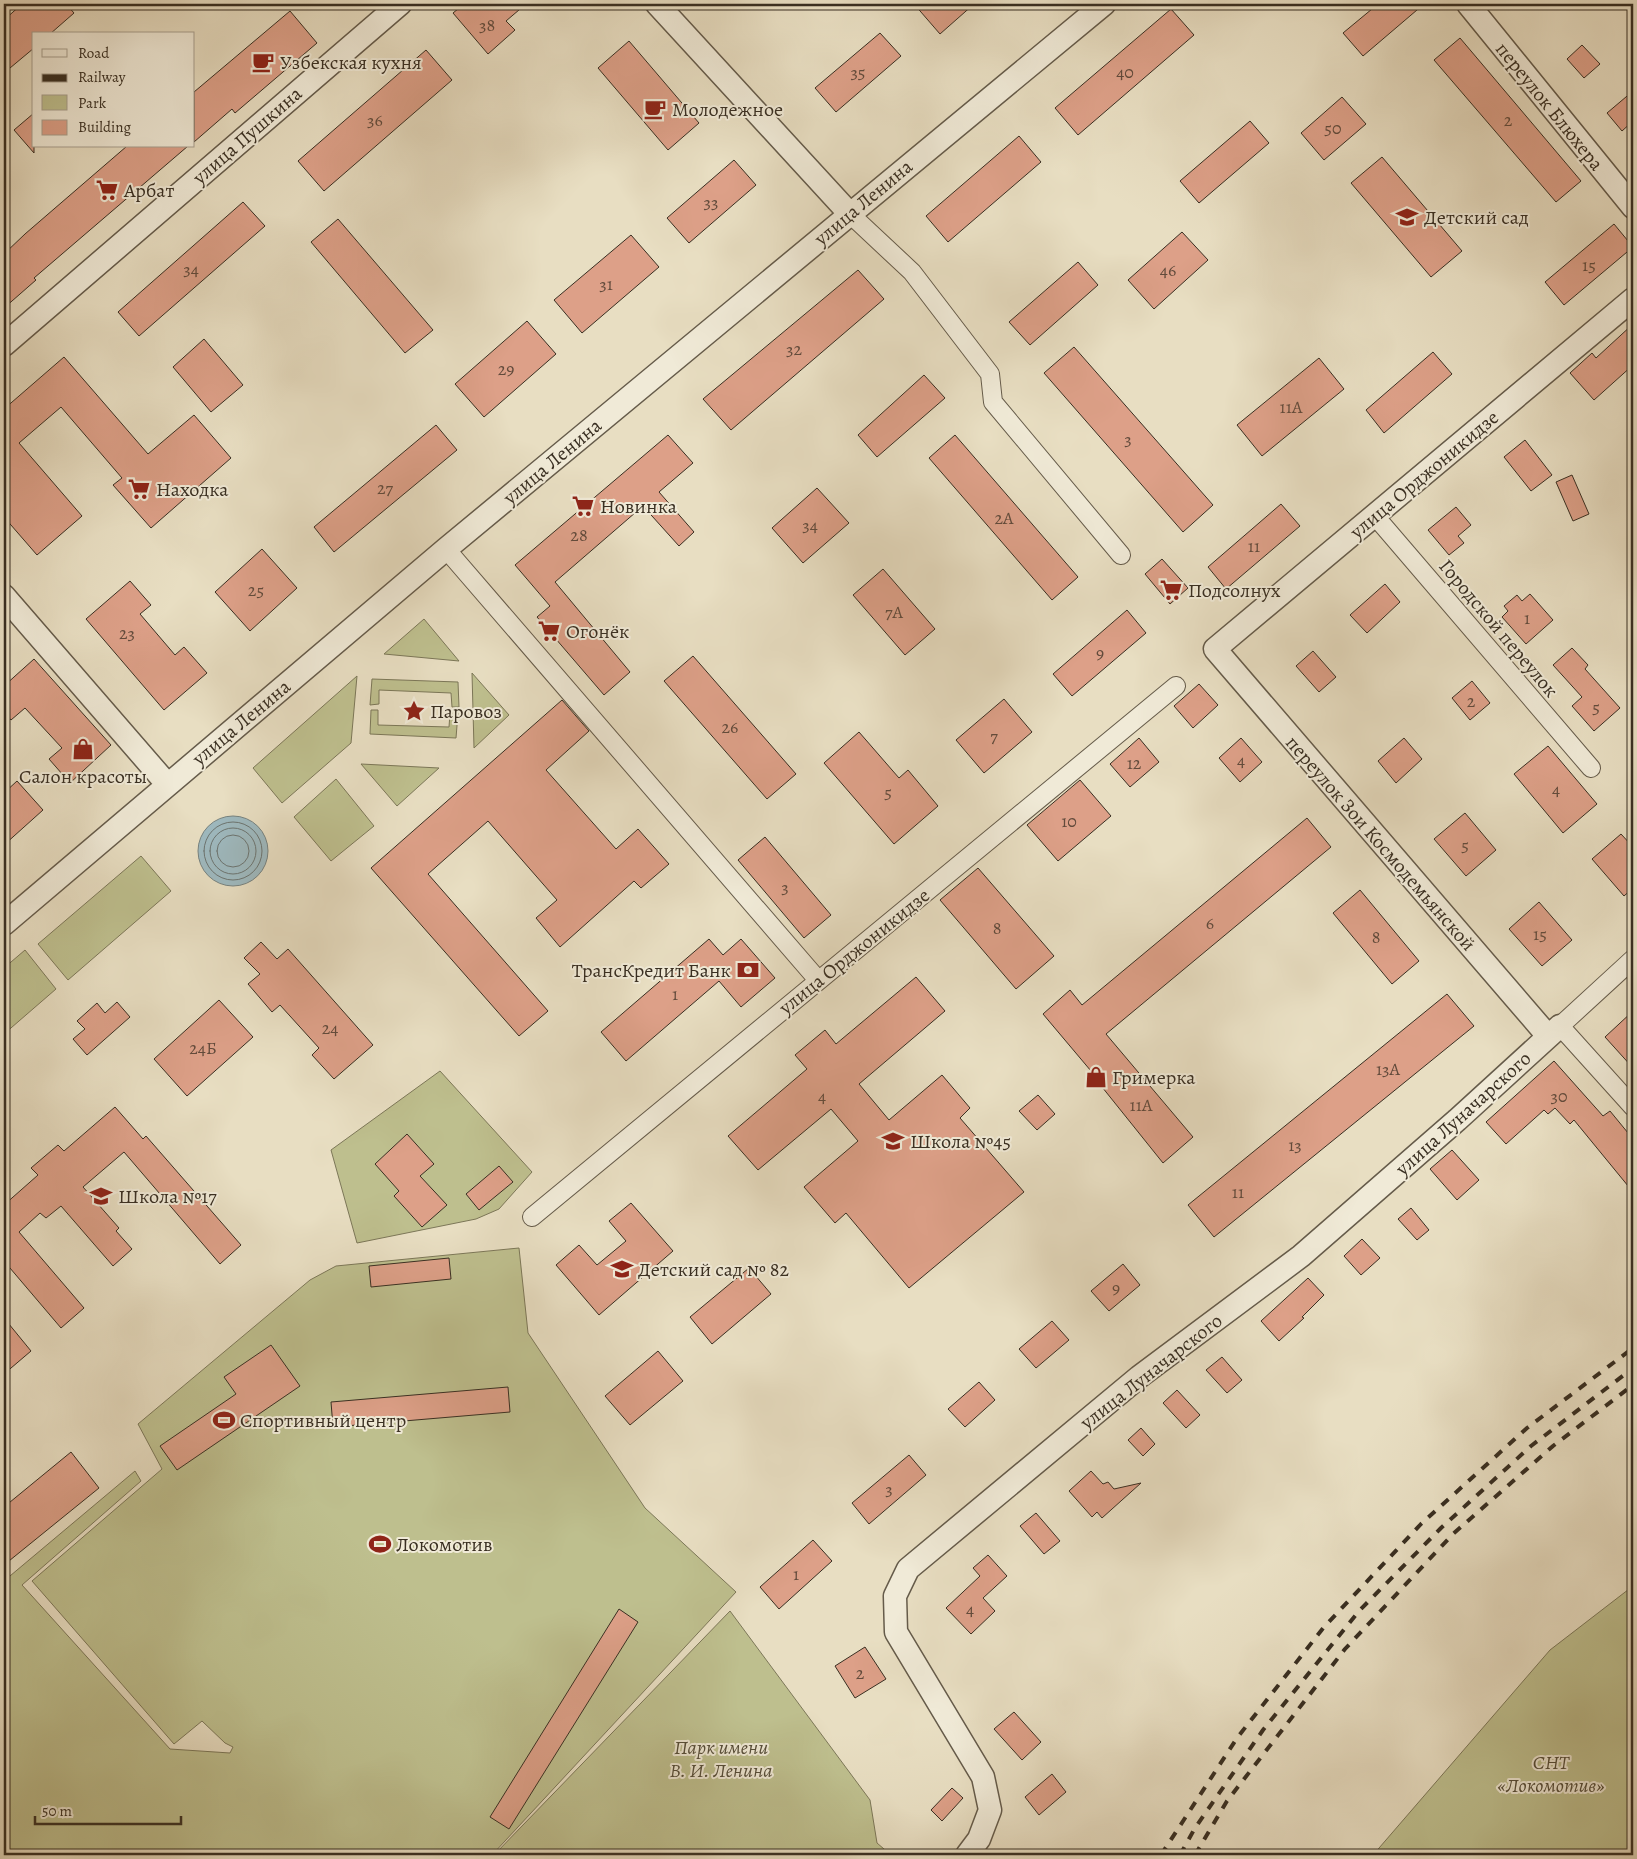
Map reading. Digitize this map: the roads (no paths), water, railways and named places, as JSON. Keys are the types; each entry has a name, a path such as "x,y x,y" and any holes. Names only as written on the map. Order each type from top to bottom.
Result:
{"street":[{"name":"улица Пушкина","path":"4,345 400,4"},
{"path":"657,4 849,213 912,272 990,374 993,402 1121,555"},
{"name":"улица Ленина","path":"4,924 446,549 849,213 1104,4"},
{"name":"переулок Блюхера","path":"1468,4 1633,207"},
{"name":"улица Орджоникидзе","path":"1215,649 1633,299"},
{"name":"Городской переулок","path":"1375,516 1591,768"},
{"path":"446,549 818,980"},
{"path":"4,596 167,784"},
{"name":"переулок Зои Космодемьянской","path":"1215,649 1554,1031"},
{"name":"улица Орджоникидзе","path":"532,1217 1176,686"},
{"name":"улица Луначарского","path":"967,1855 979,1839 990,1810 983,1776 896,1632 894,1596 908,1568 1139,1377 1300,1256 1457,1120 1633,959"},
{"path":"1554,1031 1633,1107"}],"water":[{"path":"233,816 252,822 262,832 268,851 262,870 252,880 233,886 214,880 204,870 198,851 204,832 214,822"}],"railway":[{"path":"1161,1855 1237,1738 1324,1627 1421,1524 1527,1428 1633,1348"},
{"path":"1180,1855 1195,1828 1263,1730 1359,1611 1441,1528 1531,1446 1633,1368"},
{"path":"1195,1855 1227,1801 1345,1649 1453,1534 1553,1446 1633,1385"}],"place":[{"name":"Узбекская кухня","path":"263,62"},
{"name":"Молодежное","path":"655,109"},
{"name":"Арбат","path":"107,190"},
{"name":"Детский сад","path":"1407,217"},
{"name":"Находка","path":"139,489"},
{"name":"Новинка","path":"583,506"},
{"name":"Подсолнух","path":"1171,590"},
{"name":"Огонёк","path":"549,631"},
{"name":"Паровоз","path":"414,711"},
{"name":"Салон красоты","path":"83,749"},
{"name":"ТрансКредит Банк","path":"748,970"},
{"name":"Гримерка","path":"1096,1077"},
{"name":"Школа №45","path":"893,1141"},
{"name":"Школа №17","path":"101,1196"},
{"name":"Детский сад № 82","path":"622,1269"},
{"name":"Спортивный центр","path":"224,1420"},
{"name":"Локомотив","path":"380,1544"}],"park label":[{"name":"Парк имени В. И. Ленина","path":"721,1758"},
{"name":"СНТ «Локомотив»","path":"1551,1774"}]}
